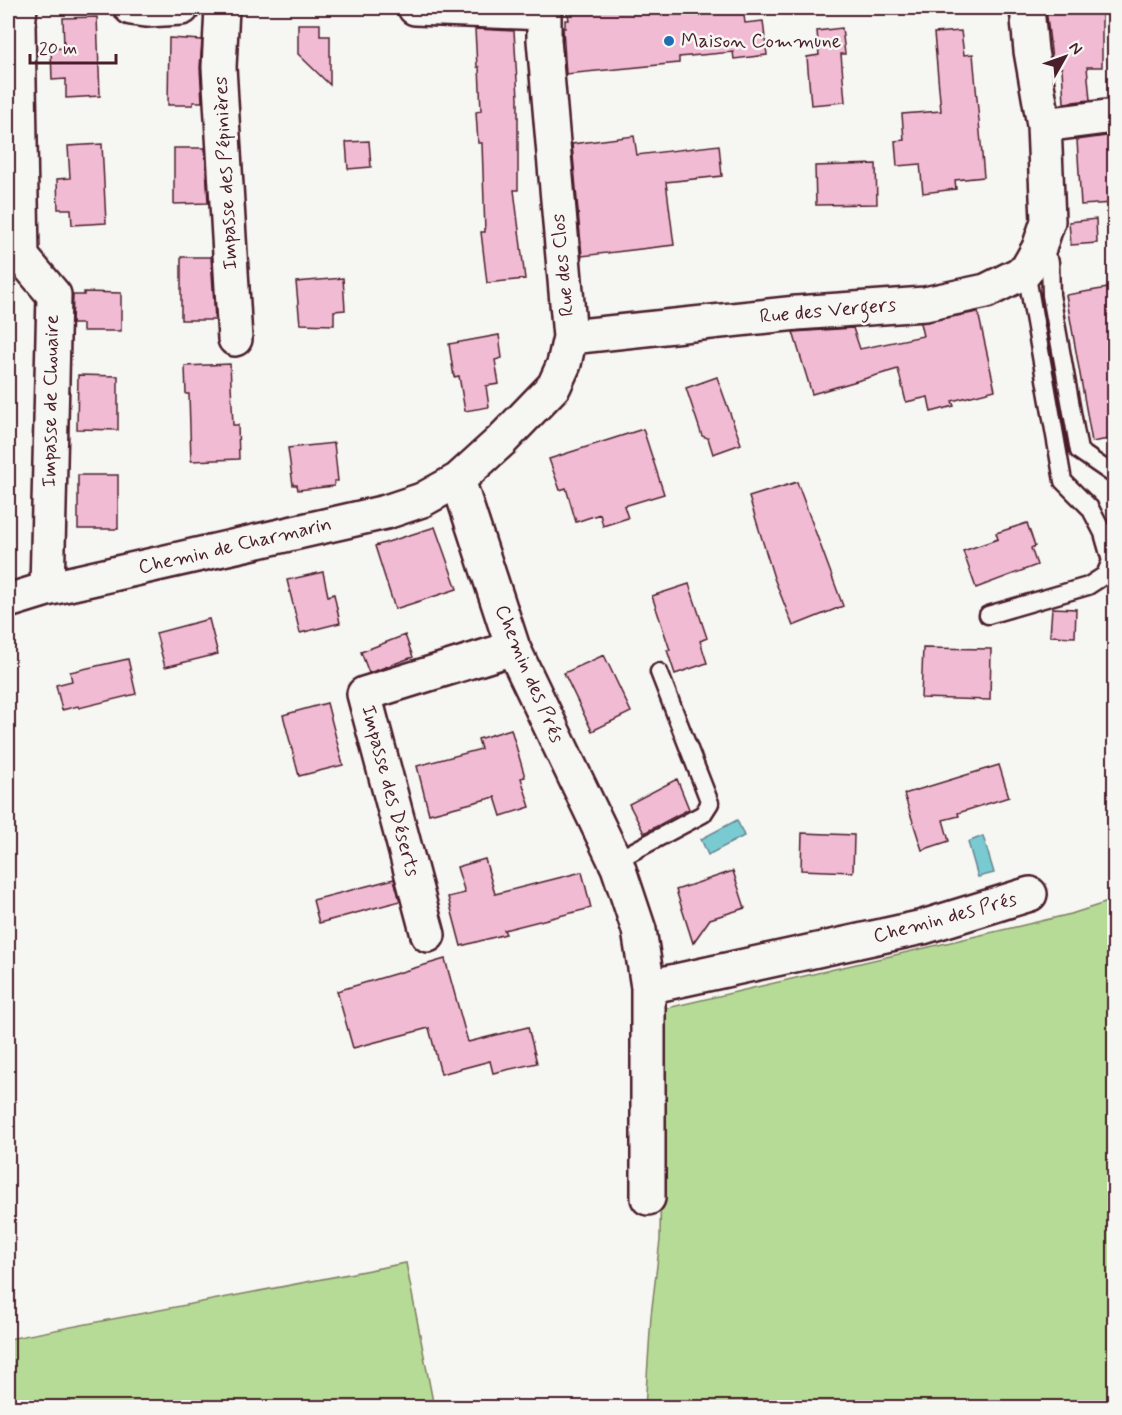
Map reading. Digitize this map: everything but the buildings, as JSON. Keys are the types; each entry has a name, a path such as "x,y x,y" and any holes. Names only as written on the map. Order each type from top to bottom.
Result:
{"street":[{"name":"Impasse de Chouaire","path":"20,8 18,24 22,257 54,295 46,590"},
{"path":"131,8 183,8"},
{"name":"Impasse des Pépinières","path":"222,8 219,67 235,339"},
{"path":"415,8 544,10"},
{"path":"1027,8 1031,51 1044,125 1038,246"},
{"name":"Rue des Clos","path":"458,480 501,441 554,386 564,364 570,337 544,40 544,10"},
{"path":"1044,125 1114,117"},
{"name":"Rue des Vergers","path":"570,337 797,313 925,304 986,291 1038,246"},
{"name":"Chemin de Charmarin","path":"8,601 46,590 386,512 422,500 458,480"},
{"name":"Chemin des Prés","path":"458,480 513,648 615,861 639,930 648,987 648,1198"},
{"name":"Impasse des Déserts","path":"428,935 364,694 513,648"},
{"name":"Chemin des Prés","path":"648,987 922,927 1030,894"}],"lane":[{"path":"1038,246 1050,262 1051,295 1079,451 1114,475"},
{"path":"988,615 1088,586 1105,575 1111,561 1103,533 1090,508 1063,481 1038,246"},
{"path":"615,861 703,814 710,803 659,672"}],"green space":[{"path":"1114,900 1114,1407 645,1408 651,1316 660,1240 663,1009 1071,914"},
{"path":"406,1263 434,1407 8,1407 8,1339"}],"water":[{"path":"737,820 744,836 708,855 701,839"},
{"path":"983,836 994,873 978,877 968,842"}],"place":[{"name":"Maison Commune","path":"669,41"}]}
